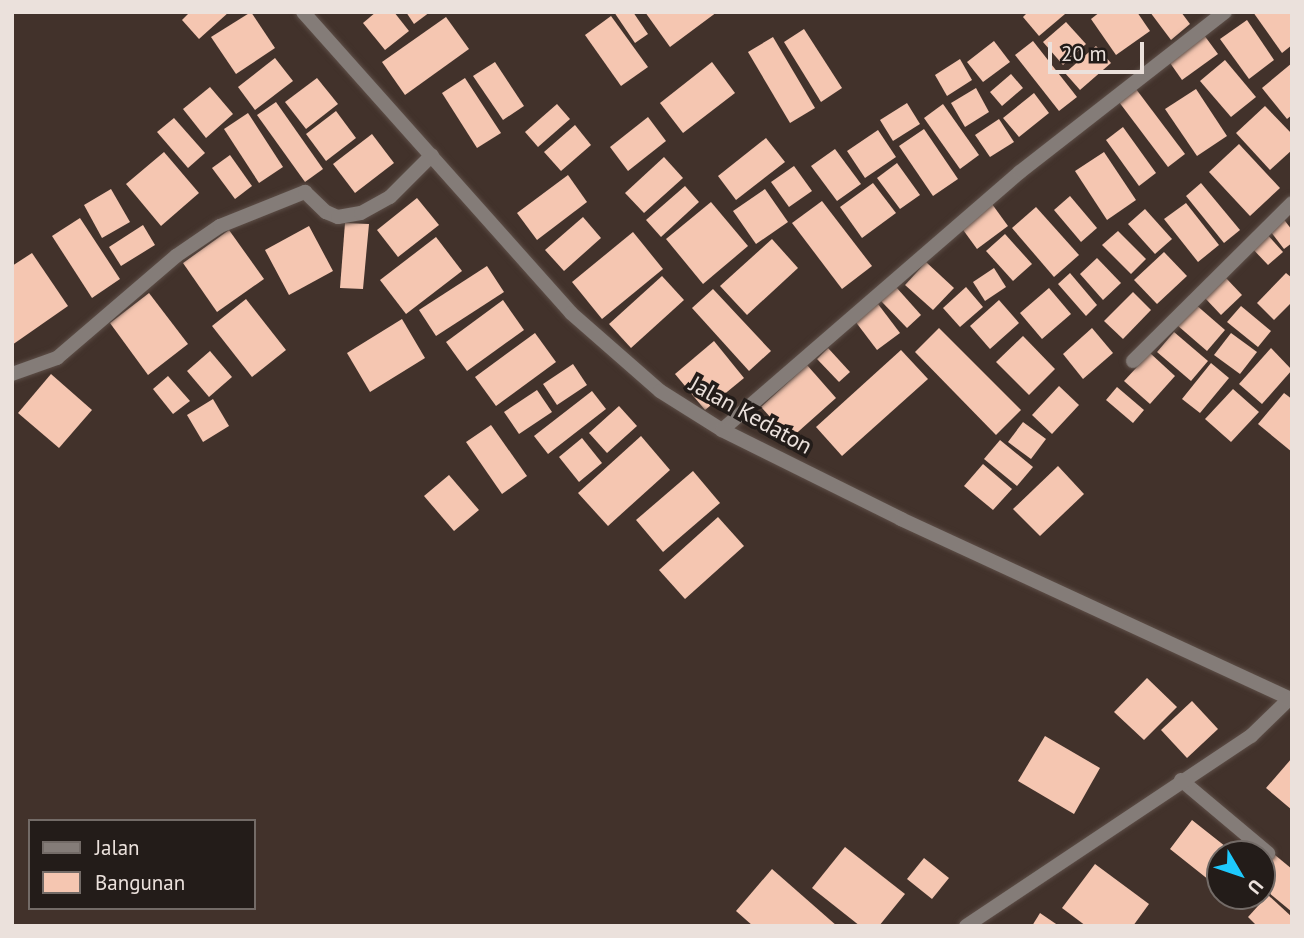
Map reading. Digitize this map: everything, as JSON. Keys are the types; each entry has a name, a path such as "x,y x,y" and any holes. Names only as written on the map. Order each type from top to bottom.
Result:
{"street":[{"name":"Jalan Kedaton","path":"303,12 571,313 660,391 722,430 901,519 1290,699"},
{"path":"722,430 1020,172 1224,12"},
{"path":"12,374 57,358 176,256 220,226 305,192 326,212 338,217 361,213 390,197 432,155"},
{"path":"1133,361 1292,203"},
{"path":"966,926 1181,779 1251,736 1290,699"},
{"path":"1181,779 1253,840"}],"building":[{"path":"190,12 229,12 199,39 182,20"},
{"path":"251,12 275,48 236,74 211,37"},
{"path":"376,12 394,12 409,31 385,50 363,23"},
{"path":"406,12 430,12 414,24"},
{"path":"614,12 633,12 648,34 635,43"},
{"path":"645,12 717,12 670,47"},
{"path":"1028,12 1065,14 1039,36 1023,17"},
{"path":"1100,12 1137,12 1150,31 1116,55 1091,19"},
{"path":"1150,12 1181,12 1190,24 1171,40"},
{"path":"1253,12 1292,12 1292,45 1282,53"},
{"path":"611,16 648,67 621,86 585,35"},
{"path":"446,17 469,49 405,95 382,62"},
{"path":"1247,20 1274,60 1249,79 1220,39"},
{"path":"1066,22 1086,44 1063,65 1043,42"},
{"path":"804,29 842,88 821,102 784,42"},
{"path":"1204,35 1218,54 1182,80 1168,60"},
{"path":"773,37 815,108 790,123 748,52"},
{"path":"994,41 1010,62 983,82 967,62"},
{"path":"1033,41 1077,97 1059,111 1015,55"},
{"path":"1096,46 1111,63 1080,90 1065,73"},
{"path":"275,58 293,81 255,110 238,87"},
{"path":"960,59 972,80 947,96 935,75"},
{"path":"1225,60 1256,97 1231,117 1200,81"},
{"path":"495,62 524,106 503,120 473,76"},
{"path":"712,62 735,93 683,133 660,103"},
{"path":"1292,63 1292,115 1287,119 1262,88"},
{"path":"1011,74 1023,88 1002,106 990,92"},
{"path":"317,78 338,104 306,129 285,102"},
{"path":"465,78 501,133 477,148 442,93"},
{"path":"1133,85 1185,154 1168,167 1116,98"},
{"path":"210,87 233,114 206,138 183,109"},
{"path":"976,88 989,112 965,127 951,103"},
{"path":"1196,89 1227,136 1197,156 1165,109"},
{"path":"1034,93 1049,113 1019,137 1003,118"},
{"path":"276,102 323,169 305,182 257,115"},
{"path":"907,103 920,124 893,141 880,120"},
{"path":"557,104 570,119 538,147 525,132"},
{"path":"943,104 979,155 960,169 924,118"},
{"path":"1265,106 1292,134 1292,150 1270,170 1236,133"},
{"path":"336,111 356,138 326,161 306,134"},
{"path":"248,113 283,167 259,183 224,129"},
{"path":"648,117 666,141 628,171 610,147"},
{"path":"174,118 205,153 188,168 157,132"},
{"path":"999,119 1014,142 990,157 975,135"},
{"path":"575,125 591,145 561,171 544,152"},
{"path":"1123,127 1156,173 1139,186 1106,140"},
{"path":"924,129 958,179 933,196 899,146"},
{"path":"878,130 896,157 865,178 847,151"},
{"path":"372,134 394,163 355,193 333,164"},
{"path":"766,138 785,162 736,200 718,176"},
{"path":"1239,144 1280,188 1250,216 1209,172"},
{"path":"835,149 861,184 837,201 811,166"},
{"path":"164,152 199,193 161,226 126,184"},
{"path":"1104,152 1136,200 1107,220 1075,171"},
{"path":"230,155 252,186 235,199 212,168"},
{"path":"664,157 683,178 644,213 625,193"},
{"path":"897,163 920,195 900,209 877,178"},
{"path":"794,166 812,191 789,207 771,182"},
{"path":"568,175 587,202 537,240 517,213"},
{"path":"873,183 896,213 862,238 840,207"},
{"path":"1201,183 1240,230 1224,243 1186,196"},
{"path":"685,186 699,202 661,237 646,220"},
{"path":"111,189 130,222 102,238 84,205"},
{"path":"765,189 788,222 756,244 733,211"},
{"path":"1070,196 1097,228 1081,242 1054,210"},
{"path":"417,198 439,225 398,257 377,230"},
{"path":"822,201 872,266 842,289 792,223"},
{"path":"711,202 748,246 703,284 666,239"},
{"path":"1186,203 1219,245 1198,262 1164,219"},
{"path":"992,204 1008,226 977,249 961,227"},
{"path":"1036,207 1079,255 1054,277 1012,228"},
{"path":"1145,209 1172,239 1155,254 1128,224"},
{"path":"583,217 601,238 564,271 545,250"},
{"path":"1282,217 1292,230 1292,243 1284,249 1268,228"},
{"path":"80,218 120,279 92,298 52,236"},
{"path":"345,223 369,224 363,289 340,288"},
{"path":"143,225 155,245 121,266 109,247"},
{"path":"309,226 333,271 289,295 265,250"},
{"path":"229,230 264,279 217,312 183,263"},
{"path":"1118,231 1146,259 1131,274 1102,245"},
{"path":"633,232 663,269 602,319 572,282"},
{"path":"1265,232 1283,252 1268,265 1250,246"},
{"path":"1005,234 1032,264 1013,281 986,251"},
{"path":"436,237 462,271 406,314 380,280"},
{"path":"772,239 798,268 747,315 720,286"},
{"path":"1164,252 1187,276 1157,304 1134,280"},
{"path":"32,253 68,306 12,345 12,266"},
{"path":"1097,258 1121,283 1103,300 1080,274"},
{"path":"926,262 954,288 933,310 905,285"},
{"path":"487,266 504,292 436,336 419,310"},
{"path":"994,268 1006,287 985,301 973,282"},
{"path":"1070,273 1097,305 1086,316 1058,284"},
{"path":"1286,273 1292,278 1292,302 1274,320 1257,303"},
{"path":"662,276 684,300 631,348 609,324"},
{"path":"1226,278 1242,295 1221,315 1205,298"},
{"path":"896,287 921,315 907,328 881,301"},
{"path":"966,287 983,307 960,327 943,308"},
{"path":"1049,288 1071,314 1042,339 1020,313"},
{"path":"713,289 771,351 749,371 692,308"},
{"path":"1133,292 1151,310 1123,339 1104,321"},
{"path":"149,293 188,344 148,375 110,323"},
{"path":"246,299 286,350 252,377 212,326"},
{"path":"503,300 524,330 467,371 446,342"},
{"path":"999,300 1019,323 990,349 970,326"},
{"path":"878,304 900,333 877,350 855,321"},
{"path":"1195,304 1225,330 1207,351 1177,325"},
{"path":"1241,306 1271,331 1258,347 1227,322"},
{"path":"402,319 425,358 370,392 347,353"},
{"path":"939,328 1021,410 996,435 915,352"},
{"path":"1092,328 1113,353 1083,379 1063,354"},
{"path":"1174,332 1208,361 1191,381 1157,352"},
{"path":"535,333 556,362 496,406 475,377"},
{"path":"1231,333 1257,352 1240,374 1214,355"},
{"path":"1023,336 1055,369 1029,395 996,362"},
{"path":"714,341 744,378 705,410 675,374"},
{"path":"828,348 850,372 839,382 817,359"},
{"path":"1271,348 1292,370 1262,404 1239,384"},
{"path":"901,350 928,379 842,456 816,427"},
{"path":"210,351 232,377 209,397 187,371"},
{"path":"1150,353 1175,376 1150,404 1124,381"},
{"path":"1211,363 1229,378 1200,413 1182,399"},
{"path":"573,364 587,385 557,405 543,384"},
{"path":"807,365 836,398 790,439 761,407"},
{"path":"51,374 92,410 59,448 18,413"},
{"path":"168,376 190,401 173,414 153,389"},
{"path":"1059,386 1079,405 1052,434 1032,415"},
{"path":"1117,387 1144,410 1133,423 1106,400"},
{"path":"1233,389 1259,412 1231,442 1205,419"},
{"path":"537,390 552,412 519,434 504,412"},
{"path":"592,391 606,409 548,454 534,436"},
{"path":"1284,393 1292,399 1292,452 1258,424"},
{"path":"213,399 229,426 203,442 187,415"},
{"path":"619,406 637,426 607,453 589,433"},
{"path":"1023,422 1046,439 1031,459 1008,442"},
{"path":"491,425 527,476 502,494 466,442"},
{"path":"641,436 670,470 608,526 578,493"},
{"path":"582,438 602,463 579,482 559,457"},
{"path":"1000,440 1033,467 1017,486 984,459"},
{"path":"983,464 1012,489 993,510 964,486"},
{"path":"1058,466 1084,494 1040,536 1013,509"},
{"path":"693,471 720,503 663,552 636,520"},
{"path":"449,475 479,510 454,531 424,496"},
{"path":"718,517 744,546 685,599 659,570"},
{"path":"1147,678 1177,707 1144,740 1114,712"},
{"path":"1192,701 1218,729 1187,758 1161,730"},
{"path":"1045,736 1100,768 1074,814 1018,781"},
{"path":"1292,758 1292,810 1266,788"},
{"path":"1192,820 1217,840 1206,840 1206,878 1170,849"},
{"path":"845,847 905,894 879,926 860,926 812,888"},
{"path":"1276,856 1292,869 1292,912 1276,899"},
{"path":"924,858 949,878 932,899 907,879"},
{"path":"1095,864 1149,904 1133,926 1086,926 1062,908"},
{"path":"772,869 837,926 753,926 736,911"},
{"path":"1276,902 1292,917 1292,926 1257,926 1248,917 1254,910 1276,910"},
{"path":"1040,913 1059,926 1032,926"}]}
